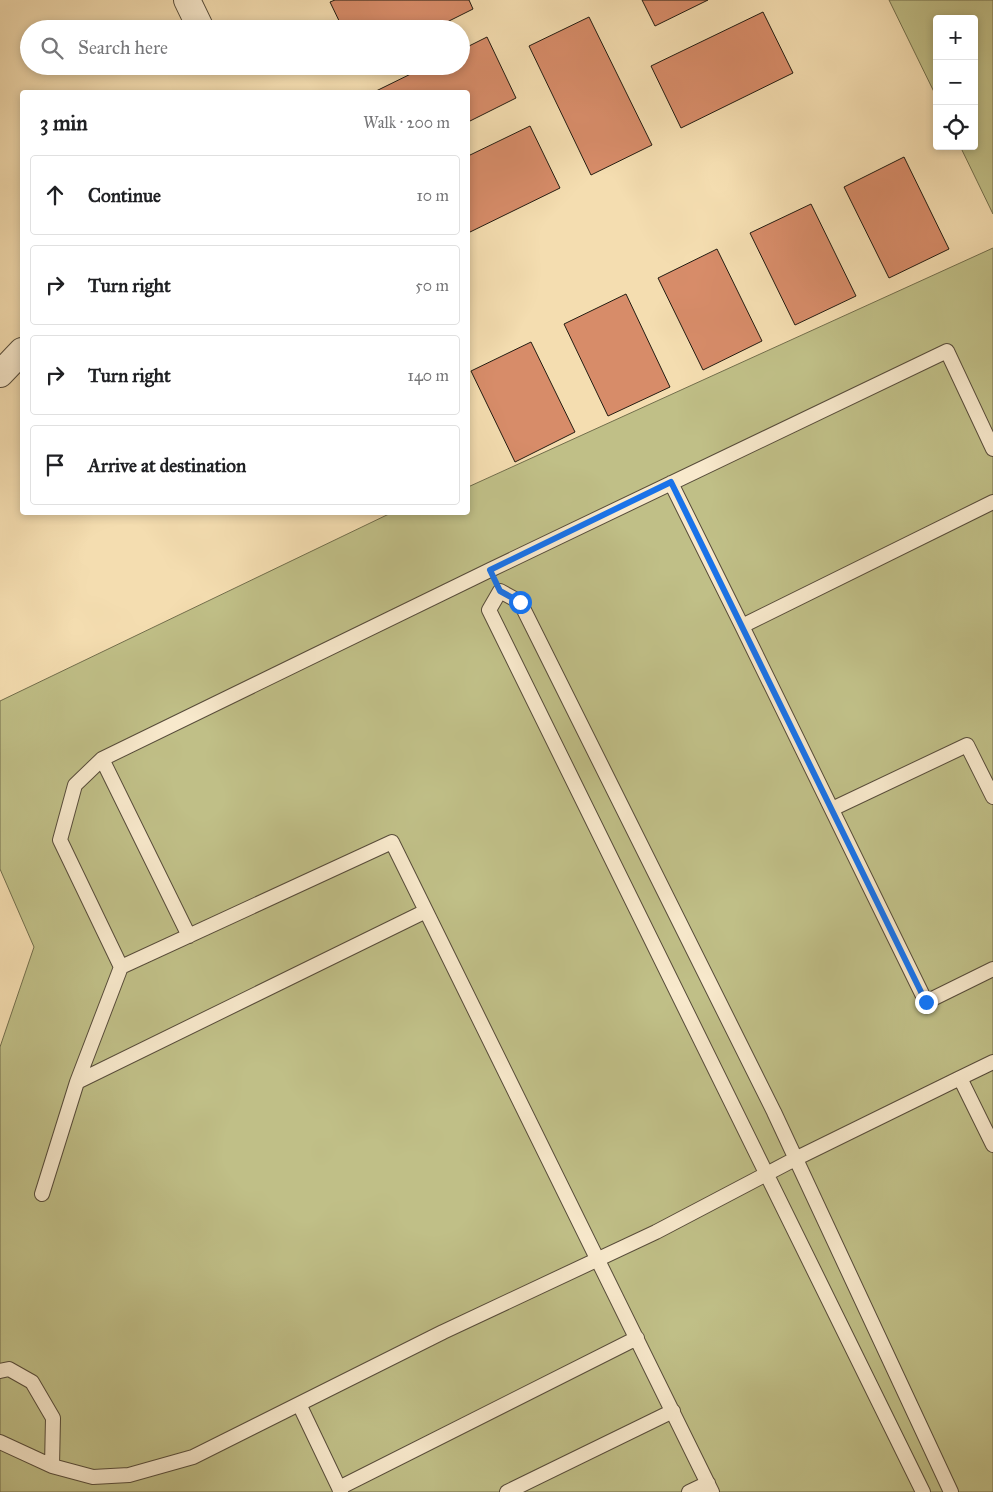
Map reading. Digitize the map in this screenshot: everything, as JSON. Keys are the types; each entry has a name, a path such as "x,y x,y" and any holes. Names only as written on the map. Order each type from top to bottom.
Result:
{"street":[{"path":"187,0 197,20"},
{"path":"0,374 20,353"}],"lane":[{"path":"121,967 60,840 75,785 102,759 671,482 947,351 993,449"},
{"path":"671,482 926,1002 993,969"},
{"path":"742,626 993,502"},
{"path":"490,570 500,591 520,602 796,1159 951,1492"},
{"path":"500,591 490,610 923,1492"},
{"path":"832,810 967,745 993,797"},
{"path":"102,759 189,936"},
{"path":"42,1194 77,1082 121,967 392,842 710,1487 688,1492"},
{"path":"77,1082 426,911"},
{"path":"0,1442 52,1466 94,1477 129,1476 193,1457 443,1332 656,1232 796,1159 993,1062"},
{"path":"960,1078 993,1144"},
{"path":"299,1404 340,1490 637,1338"},
{"path":"0,1372 9,1369 32,1382 53,1418 52,1466"},
{"path":"507,1492 673,1412"}],"shaded area":[{"path":"889,0 993,0 993,214 962,150 978,150 978,15 933,15 933,90"},
{"path":"993,248 993,1492 0,1492 0,1047 34,947 0,869 0,701 387,515 470,515 470,486"}],"building":[{"path":"335,0 469,0 473,9 451,20 339,20 330,2"},
{"path":"642,0 708,0 655,26"},
{"path":"763,12 793,73 681,128 651,66"},
{"path":"589,17 652,145 591,175 529,46"},
{"path":"487,37 516,98 470,121 470,90 378,90 409,75 470,75 470,46"},
{"path":"530,126 560,188 470,232 470,155"},
{"path":"904,157 949,249 889,278 844,187"},
{"path":"811,204 856,296 795,325 750,233"},
{"path":"717,249 762,341 703,370 658,278"},
{"path":"626,294 670,387 608,416 564,324"},
{"path":"531,342 575,432 515,462 471,371"}],"route":[{"path":"520,602 500,591 490,570 671,482 926,1002"}]}
